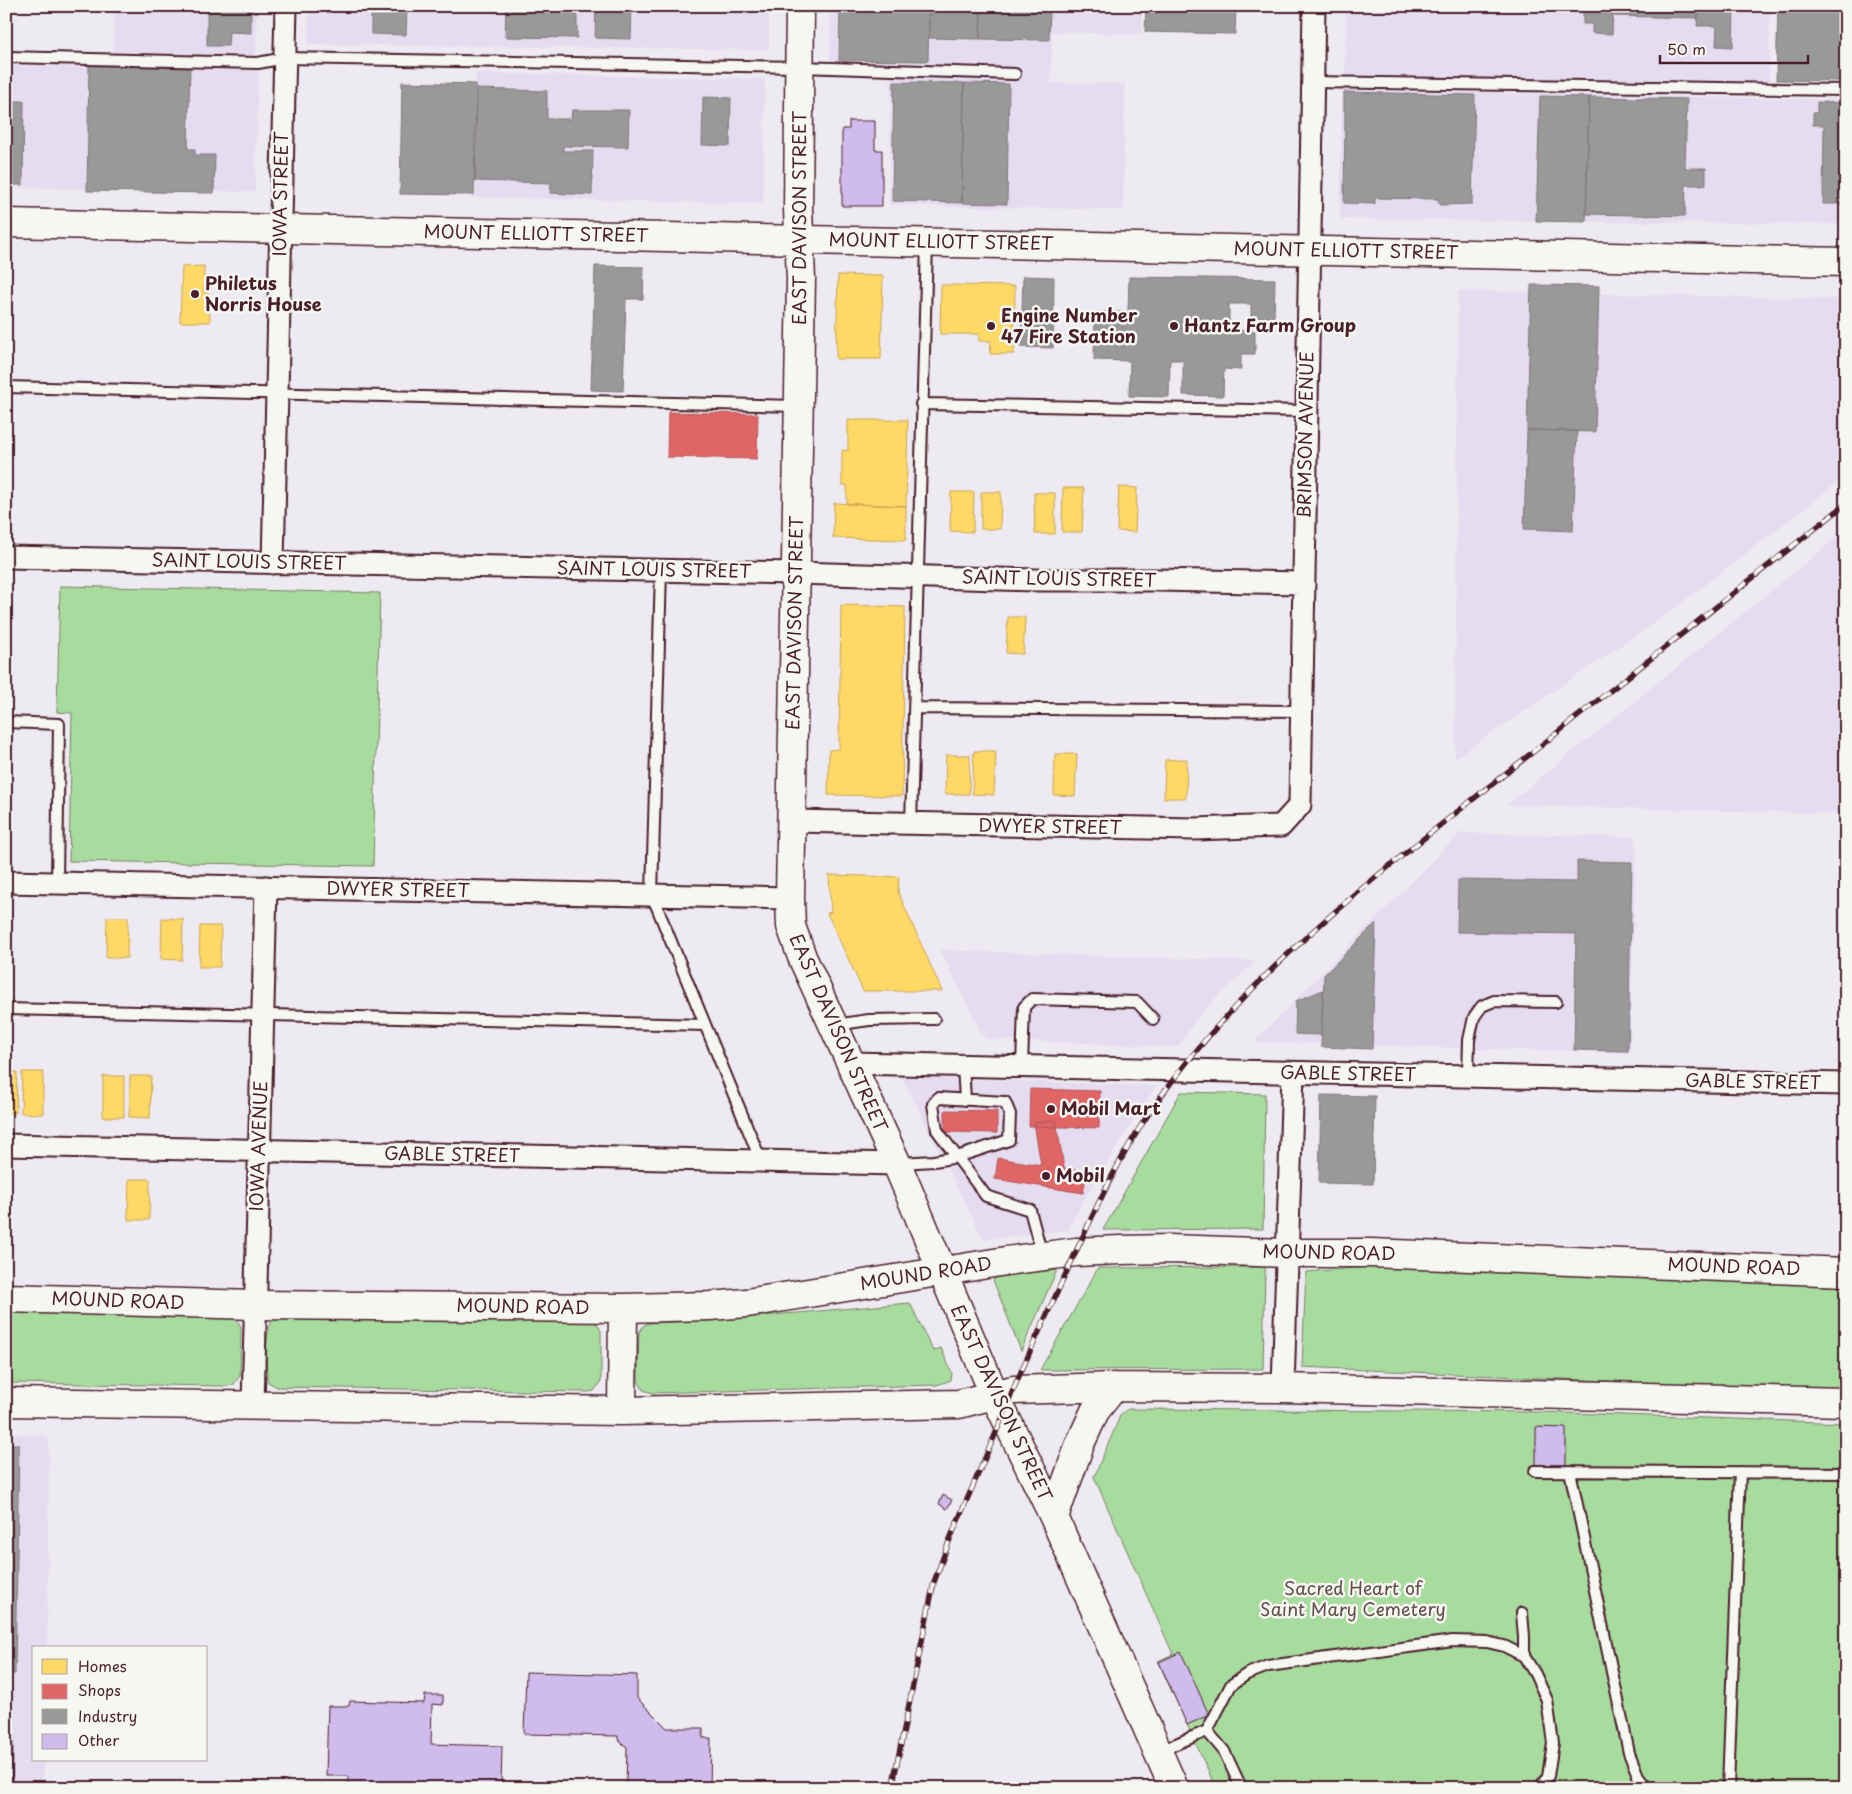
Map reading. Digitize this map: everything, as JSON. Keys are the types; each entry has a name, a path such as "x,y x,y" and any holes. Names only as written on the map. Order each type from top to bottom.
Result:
{"main road":[{"name":"EAST DAVISON STREET","path":"800,6 799,239 801,279 791,822 791,926 802,957 897,1164 994,1394 1054,1517 1174,1788"},
{"name":"MOUNT ELLIOTT STREET","path":"6,223 1846,262"},
{"name":"MOUND ROAD","path":"6,1298 255,1304 623,1308 710,1306 747,1303 1042,1256 1076,1252 1169,1249 1288,1253 1371,1253 1846,1272"},
{"path":"622,1411 623,1308"},
{"path":"1054,1517 1095,1411 1114,1387"},
{"path":"6,1402 622,1411 959,1404 994,1394 1028,1388 1114,1387 1283,1388 1846,1402"}],"street":[{"name":"IOWA STREET","path":"273,563 286,6"},
{"name":"BRIMSON AVENUE","path":"1300,805 1302,584 1314,6"},
{"name":"SAINT LOUIS STREET","path":"6,557 796,573 1034,580 1157,580 1302,584"},
{"name":"DWYER STREET","path":"791,822 1195,830 1281,826 1300,805"},
{"name":"DWYER STREET","path":"6,882 790,898"},
{"name":"IOWA AVENUE","path":"253,1406 266,887"},
{"name":"GABLE STREET","path":"851,1063 1846,1084"},
{"path":"1283,1388 1293,1073"},
{"name":"GABLE STREET","path":"6,1145 897,1164"}],"lane":[{"path":"6,57 258,63 285,58 800,67 1015,74"},
{"path":"1312,82 1846,90"},
{"path":"911,824 921,404 927,242"},
{"path":"6,387 799,406"},
{"path":"921,404 1306,411"},
{"path":"661,570 652,895 761,1161"},
{"path":"914,708 1301,711"},
{"path":"6,722 59,724 57,883"},
{"path":"1022,1066 1024,1007 1032,999 1137,1002 1152,1019"},
{"path":"1468,1076 1469,1040 1474,1017 1482,1006 1494,1001 1556,1002"},
{"path":"6,1009 705,1025"},
{"path":"833,1025 870,1020 934,1019"},
{"path":"963,1065 965,1100"},
{"path":"897,1164 957,1157 1009,1140 1010,1114 1004,1102 938,1098 933,1104 937,1130 957,1157 986,1196 1030,1210 1042,1256"},
{"path":"1570,1471 1629,1752 1639,1778 1647,1788"},
{"path":"1535,1472 1846,1473"},
{"path":"1728,1788 1740,1472"},
{"path":"1522,1613 1524,1656 1547,1700 1554,1743 1548,1776 1540,1788"},
{"path":"1158,1752 1206,1731 1231,1686 1247,1674 1268,1666 1453,1641 1487,1642 1504,1646 1524,1656"},
{"path":"1206,1731 1224,1751 1240,1785 1244,1788"}],"shaded area":[{"path":"114,6 257,6 256,57 113,56"},
{"path":"309,6 769,6 769,50 308,44"},
{"path":"831,6 1142,6 1142,34 1052,32 1051,83 1125,84 1123,210 889,205 891,62 830,61"},
{"path":"1346,6 1770,6 1769,83 1345,76"},
{"path":"6,65 258,70 255,192 6,187"},
{"path":"476,73 765,79 763,204 472,197"},
{"path":"1342,90 1846,100 1846,224 1340,219"},
{"path":"1458,291 1846,299 1846,476 1670,612 1455,758"},
{"path":"1846,530 1846,814 1507,805"},
{"path":"1460,833 1636,837 1630,1053 1254,1042"},
{"path":"940,950 1256,961 1215,999 1195,1021 1178,1047 985,1039"},
{"path":"902,1077 1156,1086 1086,1196 1068,1230 983,1239"},
{"path":"6,1433 49,1437 47,1646 32,1646 32,1762 44,1762 42,1788 6,1788"}],"green space":[{"path":"60,586 380,593 373,866 69,861 72,713 57,712"},
{"path":"1181,1092 1265,1094 1263,1229 1103,1230"},
{"path":"1393,1265 1785,1279 1822,1286 1846,1287 1846,1392 1302,1367 1306,1272"},
{"path":"1265,1267 1263,1369 1040,1370 1098,1268"},
{"path":"1057,1270 1021,1351 993,1280 1000,1276"},
{"path":"910,1303 933,1351 941,1348 952,1373 951,1380 937,1385 653,1393 643,1390 638,1380 639,1332 644,1325 649,1323 705,1321"},
{"path":"6,1312 224,1315 232,1317 241,1327 240,1376 233,1385 225,1386 6,1383"},
{"path":"276,1317 594,1322 601,1331 601,1382 594,1391 588,1392 277,1387 268,1382 266,1353 269,1328"},
{"name":"Sacred Heart of Saint Mary Cemetery","path":"1128,1409 1540,1412 1846,1423 1846,1788 1216,1788 1158,1661 1173,1654 1094,1477 1121,1414"}],"building: Homes":[{"name":"Philetus Norris House","path":"204,266 204,293 209,293 210,322 180,322 182,267"},
{"path":"838,275 883,276 881,359 836,359"},
{"path":"941,285 1015,286 1014,354 990,354 991,341 979,341 979,334 940,334"},
{"path":"848,420 908,420 906,506 847,504 847,485 842,485 842,450 848,451"},
{"path":"1119,487 1137,488 1135,532 1117,531"},
{"path":"1063,488 1084,488 1082,532 1062,532"},
{"path":"951,492 974,492 973,532 950,531"},
{"path":"981,492 1001,492 1000,529 981,529"},
{"path":"1034,493 1055,493 1055,534 1035,534"},
{"path":"834,503 906,506 906,540 833,538"},
{"path":"841,605 905,607 902,796 828,795 829,750 839,749"},
{"path":"1008,617 1025,617 1023,654 1006,653"},
{"path":"974,751 996,751 994,795 972,794"},
{"path":"1055,754 1077,754 1075,796 1054,795"},
{"path":"946,755 970,755 969,794 945,794"},
{"path":"1187,759 1186,798 1164,798 1165,760"},
{"path":"829,875 899,877 898,892 942,991 863,991 827,913 831,912"},
{"path":"107,917 128,917 127,958 106,958"},
{"path":"162,918 183,919 182,960 161,959"},
{"path":"200,926 221,926 220,967 199,967"},
{"path":"6,1072 17,1072 16,1113 6,1113"},
{"path":"22,1072 43,1072 43,1114 21,1113"},
{"path":"103,1076 124,1076 124,1117 103,1117"},
{"path":"130,1076 151,1076 150,1118 129,1117"},
{"path":"129,1179 150,1179 149,1220 128,1220"}],"building: Shops":[{"path":"668,412 758,414 757,459 667,457"},
{"path":"1030,1089 1100,1091 1099,1128 1029,1126"},
{"path":"945,1110 997,1111 997,1133 945,1132"},
{"path":"1056,1120 1064,1168 1087,1172 1083,1193 995,1179 998,1158 1041,1165 1034,1123"}],"building: Industry":[{"path":"207,6 251,6 251,33 229,32 228,46 207,46"},
{"path":"371,6 407,6 406,35 371,34"},
{"path":"506,6 577,6 577,38 505,37"},
{"path":"596,6 632,6 631,39 595,38"},
{"path":"840,6 929,6 928,61 839,60"},
{"path":"929,6 981,6 980,39 929,38"},
{"path":"981,6 1050,6 1049,40 980,39"},
{"path":"1146,6 1236,6 1235,34 1145,32"},
{"path":"1583,6 1613,6 1612,34 1592,33 1592,24 1583,24"},
{"path":"1613,6 1699,6 1698,18 1612,16"},
{"path":"1699,6 1734,6 1733,47 1716,46 1717,26 1697,26"},
{"path":"1778,6 1846,6 1846,81 1776,80"},
{"path":"89,64 190,65 188,149 195,149 195,155 215,155 214,193 87,191"},
{"path":"402,82 476,84 474,195 400,194"},
{"path":"894,82 964,83 962,203 892,201"},
{"path":"964,83 1009,84 1007,204 962,203"},
{"path":"477,89 547,91 547,119 571,119 572,110 629,110 628,147 563,146 563,151 593,151 592,195 550,193 551,183 475,181"},
{"path":"1344,92 1475,95 1472,204 1440,205 1438,199 1375,198 1375,204 1344,203"},
{"path":"1540,96 1589,97 1586,222 1536,221"},
{"path":"703,97 731,98 730,146 702,145"},
{"path":"1589,97 1687,99 1685,168 1706,168 1706,185 1686,185 1685,216 1586,214"},
{"path":"6,101 24,101 23,185 6,185"},
{"path":"1817,102 1846,103 1846,204 1823,204 1824,125 1813,125 1813,113 1817,113"},
{"path":"595,266 644,267 643,299 626,299 623,391 591,390"},
{"path":"1023,276 1054,277 1053,348 1021,347"},
{"path":"1129,277 1275,279 1274,318 1251,317 1251,304 1229,304 1229,330 1255,331 1255,354 1241,354 1241,370 1224,369 1223,396 1183,395 1183,360 1170,360 1169,397 1129,396 1130,361 1094,360 1095,312 1128,312"},
{"path":"1531,285 1599,286 1595,432 1527,430"},
{"path":"1527,430 1577,431 1573,531 1524,529"},
{"path":"1577,861 1632,862 1628,1051 1574,1050 1576,934 1457,932 1458,880 1577,882"},
{"path":"1376,923 1372,1049 1321,1047 1324,975"},
{"path":"1323,990 1321,1035 1295,1034 1296,1001"},
{"path":"1321,1095 1375,1096 1373,1184 1319,1183"},
{"path":"6,1444 19,1444 15,1674 6,1674"},
{"path":"6,1716 14,1716 12,1788 6,1788"}],"building: Other":[{"path":"849,121 875,121 875,150 882,150 882,206 842,206 842,129 849,129"},
{"path":"1536,1427 1566,1428 1566,1466 1536,1466"},
{"path":"943,1495 952,1500 947,1509 939,1504"},
{"path":"1181,1652 1209,1715 1187,1725 1159,1662"},
{"path":"526,1672 637,1675 637,1698 667,1728 703,1728 703,1738 711,1738 710,1788 626,1788 627,1747 618,1740 618,1736 524,1734"},
{"path":"425,1695 443,1695 443,1705 432,1704 431,1744 502,1746 501,1788 419,1788 419,1785 348,1784 348,1776 326,1776 328,1706 349,1706 350,1701 424,1703"}],"railway":[{"path":"892,1788 934,1582 950,1539 1013,1390 1093,1216 1111,1178 1142,1123 1154,1106 1190,1058 1229,1013 1314,930 1406,853 1846,504"}],"place":[{"name":"Philetus Norris House","path":"195,294"},
{"name":"Engine Number 47 Fire Station","path":"991,326"},
{"name":"Hantz Farm Group","path":"1174,326"},
{"name":"Mobil Mart","path":"1051,1109"},
{"name":"Mobil","path":"1046,1176"}]}
